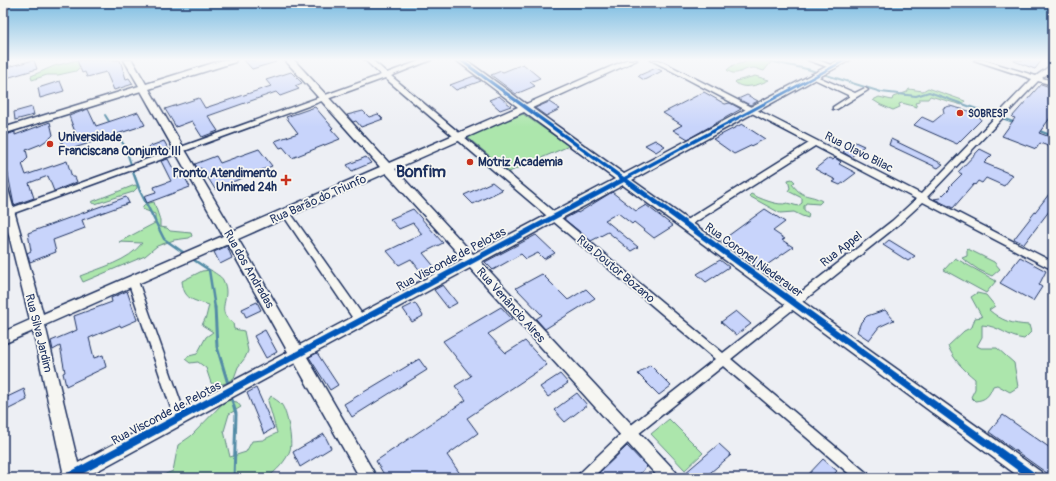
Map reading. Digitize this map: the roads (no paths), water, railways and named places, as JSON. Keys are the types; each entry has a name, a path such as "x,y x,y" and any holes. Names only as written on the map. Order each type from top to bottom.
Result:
{"street":[{"name":"Rua dos Andradas","path":"141,82 369,478"},
{"path":"3,131 161,82"},
{"name":"Rua Venâncio Aires","path":"309,82 670,478"},
{"path":"6,213 366,82"},
{"name":"Rua Doutor Bozano","path":"395,82 864,478"},
{"name":"Rua Coronel Niederauer","path":"490,82 1035,478"},
{"name":"Rua Barão do Triunfo","path":"3,338 582,82"},
{"name":"Rua Olavo Bilac","path":"698,82 1053,266"},
{"name":"Rua Visconde de Pelotas","path":"71,477 471,260 804,82"},
{"path":"826,82 855,96"},
{"name":"Rua Appel","path":"583,478 629,434 793,302 895,223 922,198 1033,82"},
{"path":"835,108 865,90"},
{"path":"686,224 816,143"},
{"name":"Rua Silva Jardim","path":"3,189 6,213 38,323 71,477"},
{"path":"286,213 360,320"},
{"path":"133,281 180,417"}],"waterway":[{"path":"850,82 881,92 916,96 929,92 1016,123"},
{"path":"105,115 110,123"},
{"path":"1037,130 1053,136"},
{"path":"116,132 125,147 133,170"},
{"path":"132,169 140,191 164,239 187,255"},
{"path":"191,258 209,270 215,308"},
{"path":"215,307 217,347 229,387"},
{"path":"231,396 236,414 234,478"}],"place":[{"name":"SOBRESP","path":"960,113"},
{"name":"Universidade Franciscana Conjunto III","path":"50,144"},
{"name":"Motriz Academia","path":"470,162"},
{"name":"Pronto Atendimento Unimed 24h","path":"286,180"}],"district":[{"name":"Bonfim","path":"421,171"}]}
